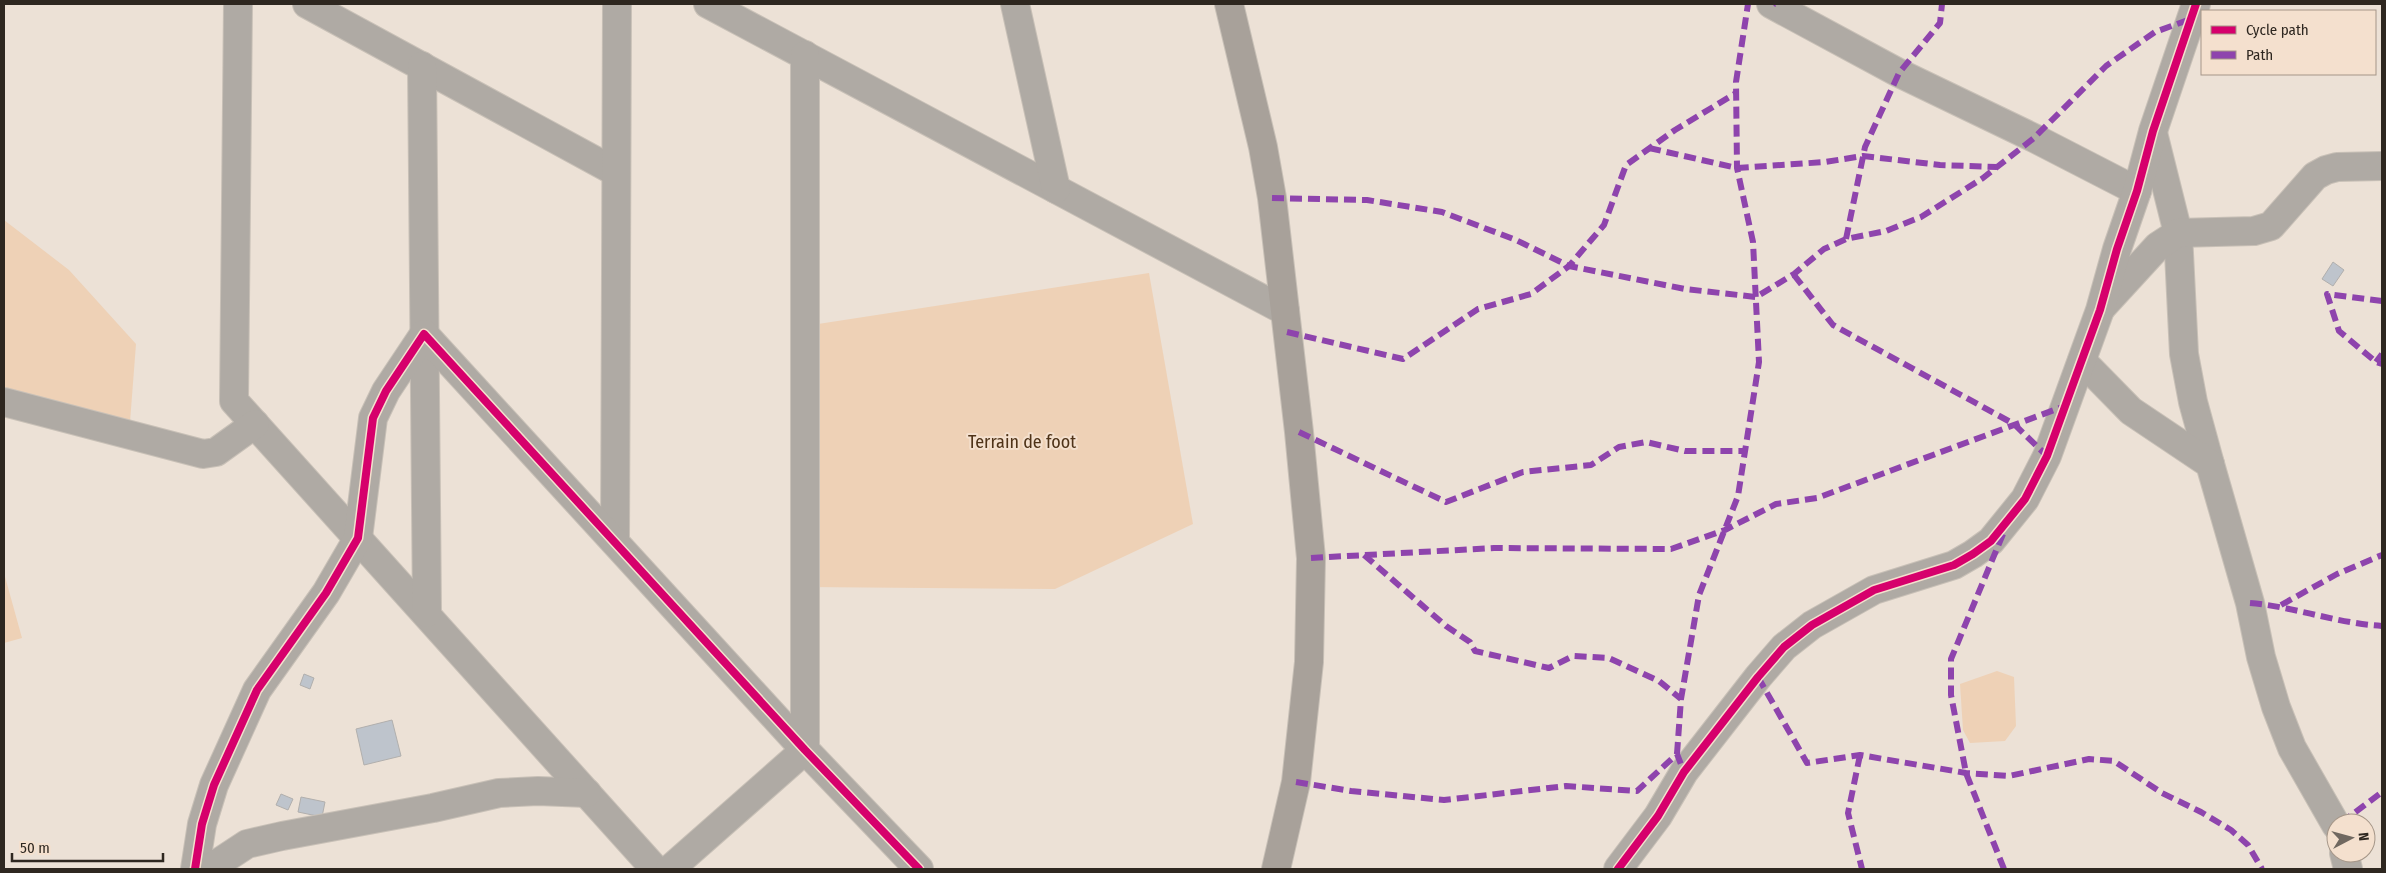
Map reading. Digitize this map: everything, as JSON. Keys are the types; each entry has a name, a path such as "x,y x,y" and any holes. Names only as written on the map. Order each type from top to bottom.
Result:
{"main road":[{"path":"1229,4 1263,147 1272,198 1309,532 1309,662 1296,782 1276,869"}],"street":[{"path":"238,4 234,401 427,613 655,869"},
{"path":"307,4 616,172"},
{"path":"615,542 617,4"},
{"path":"708,4 1285,312"},
{"path":"1015,4 1056,189"},
{"path":"1771,4 1899,73 2034,138 2137,192"},
{"path":"1618,869 1658,816 1684,772 1758,676 1784,647 1812,625 1874,590 1954,565 1991,541 2025,500 2047,456 2100,310 2117,249 2137,192 2152,131 2196,4"},
{"path":"670,869 805,750 805,55"},
{"path":"422,66 427,613"},
{"path":"2152,131 2178,233 2184,354 2193,402 2250,603 2261,658 2276,707 2292,748 2329,813"},
{"path":"2100,310 2158,246 2178,233 2254,231 2271,226 2315,176 2338,167 2382,166"},
{"path":"195,869 202,824 214,785 257,690 326,593 358,538 373,418 386,391 424,334"},
{"path":"424,334 805,750 919,869"},
{"path":"2082,361 2131,411 2210,464"},
{"path":"4,402 202,454 216,452 255,424"},
{"path":"209,869 247,844 282,836 433,808 499,793 538,791 587,793"}],"green space":[{"path":"4,220 69,270 136,344 129,435 4,402"},
{"name":"Terrain de foot","path":"1149,273 1193,524 1055,589 805,587 805,326"},
{"path":"4,573 22,638 4,643"},
{"path":"1997,671 2014,677 2016,726 2005,741 1970,743 1963,730 1960,684"}],"building":[{"path":"2333,262 2344,270 2333,286 2322,279"},
{"path":"304,674 314,678 310,689 300,685"},
{"path":"392,720 401,756 364,765 356,729"},
{"path":"281,794 293,799 288,810 276,805"},
{"path":"301,797 325,802 322,817 298,812"}],"marked path":[{"path":"1677,754 1681,699 1699,595 1738,496 1759,362 1753,242 1737,168 1736,82 1748,4"},
{"path":"1846,239 1865,147 1899,73 1940,23 1942,4"},
{"path":"1272,198 1367,200 1442,212 1516,240 1569,266 1685,289 1756,297 1794,274 1824,249 1846,239 1886,231 1921,217 1983,178 2034,138 2106,66 2155,32 2191,19"},
{"path":"1287,332 1403,359 1478,309 1531,294 1569,266 1604,225 1626,165 1675,130 1736,93"},
{"path":"1649,148 1737,168 1825,162 1863,156 1940,165 1997,167"},
{"path":"1794,275 1833,325 2014,424 2047,456"},
{"path":"2382,301 2327,294 2339,331 2376,362 2382,364"},
{"path":"2376,362 2382,354"},
{"path":"1311,558 1494,548 1671,549 1725,530 1776,504 1817,498 2065,406"},
{"path":"1299,432 1446,502 1523,472 1591,465 1619,447 1646,442 1685,451 1745,451"},
{"path":"2003,534 1951,659 1951,695 1966,773 2004,869"},
{"path":"1364,555 1446,626 1470,642 1475,651 1549,668 1573,656 1609,658 1659,681 1681,699"},
{"path":"2281,605 2337,574 2382,555"},
{"path":"2250,603 2348,622 2382,626"},
{"path":"1758,677 1807,763 1860,755 1966,773 2009,776 2089,759 2114,761 2162,793 2201,812 2231,830 2248,845 2262,869"},
{"path":"1296,782 1351,791 1444,800 1566,786 1637,791 1677,754 1684,772"},
{"path":"1860,755 1848,813 1862,869"},
{"path":"2354,813 2382,792"}],"cycle path":[{"path":"1618,869 1658,816 1684,772 1758,677 1784,647 1812,625 1874,590 1954,565 1973,554 1991,541 2025,499 2047,456 2100,310 2117,249 2137,191 2153,131 2196,4"},
{"path":"195,869 202,824 214,785 257,690 326,593 358,538 373,418 386,391 424,334 805,750 919,869"}]}
